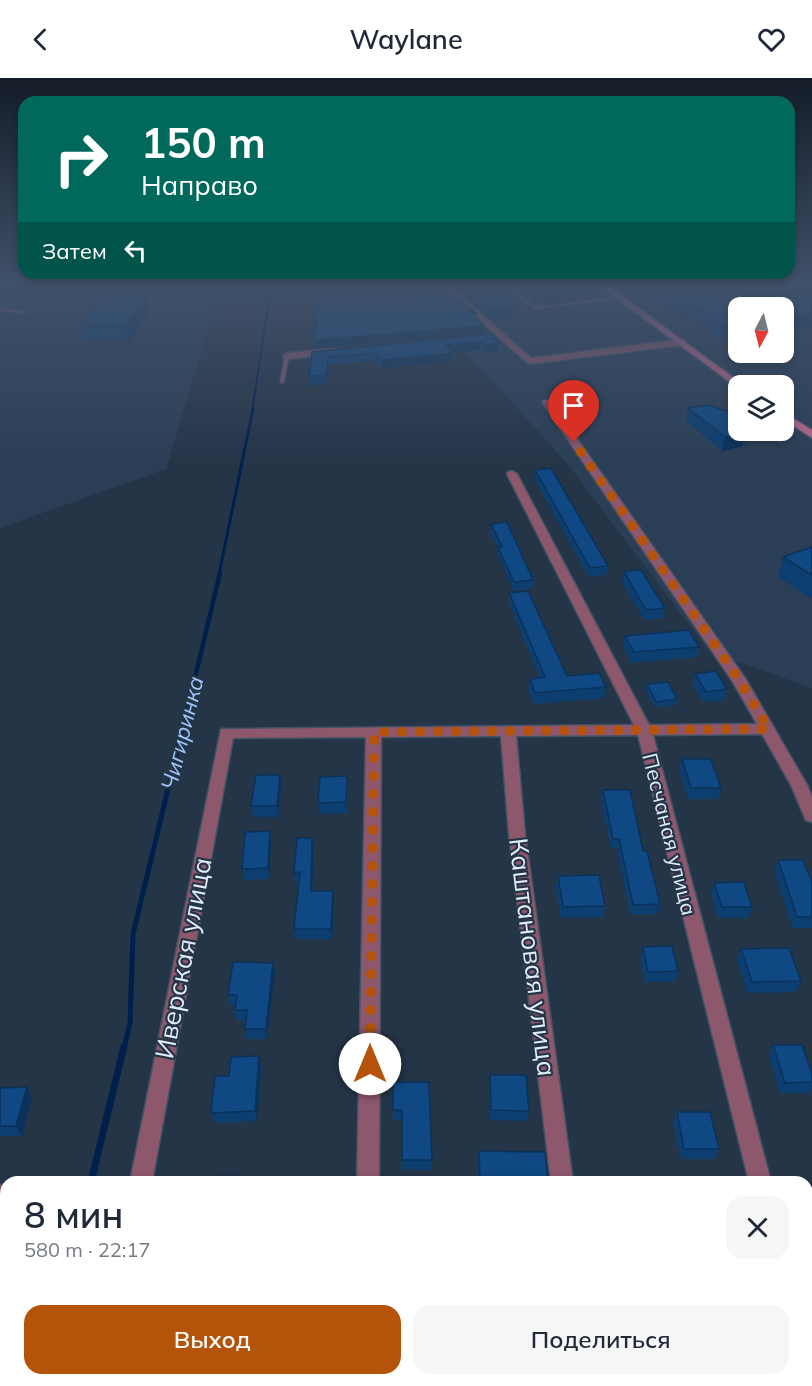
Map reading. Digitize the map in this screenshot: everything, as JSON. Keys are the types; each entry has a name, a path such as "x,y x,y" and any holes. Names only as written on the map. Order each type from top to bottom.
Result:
{"street":[{"path":"507,343 529,361 674,343"},
{"path":"683,343 728,376"},
{"path":"287,356 346,351"},
{"path":"547,402 738,678 800,785 812,816"},
{"path":"794,423 812,435"},
{"name":"Песчаная улица","path":"512,474 644,730 758,1176"},
{"path":"368,1176 374,732 769,729"},
{"name":"Иверская улица","path":"142,1176 226,733 374,732"},
{"name":"Каштановая улица","path":"507,732 517,834 561,1176"}],"lane":[{"path":"282,382 287,356"}],"shaded area":[{"path":"0,343 204,343 166,469 0,528"},
{"path":"458,343 728,343 728,363 794,363 794,343 812,343 812,688 710,652 566,462"}],"building":[{"path":"401,343 469,343 446,345 453,353 381,360 377,353 328,357 326,376 309,376 312,352"},
{"path":"710,405 728,411 728,437 725,437 688,408"},
{"path":"551,468 608,566 590,568 535,470"},
{"path":"507,522 533,580 514,582 498,547 502,547 491,524"},
{"path":"812,547 812,575 783,557"},
{"path":"641,570 665,608 646,610 624,571"},
{"path":"528,591 567,676 599,673 606,687 535,693 530,679 545,677 509,593"},
{"path":"689,630 699,647 634,652 625,636"},
{"path":"716,671 727,689 706,692 695,674"},
{"path":"668,682 677,699 656,702 647,684"},
{"path":"682,759 711,759 721,788 691,788"},
{"path":"256,775 280,775 277,806 251,806"},
{"path":"347,776 346,802 318,803 320,777"},
{"path":"603,790 630,790 643,851 647,851 660,904 633,905 619,839 613,839"},
{"path":"270,831 268,868 242,869 245,832"},
{"path":"297,838 312,838 311,891 333,891 331,929 294,929 300,872 294,873"},
{"path":"778,860 803,860 812,882 812,917 797,917"},
{"path":"599,875 605,906 563,907 558,876"},
{"path":"744,882 752,907 722,907 714,883"},
{"path":"672,946 678,971 648,972 643,947"},
{"path":"789,948 801,981 752,982 741,949"},
{"path":"233,962 273,963 266,1029 245,1029 247,1010 235,1010 237,995 228,995"},
{"path":"773,1045 802,1045 812,1074 812,1082 785,1083"},
{"path":"259,1056 255,1111 211,1113 215,1076 229,1076 231,1057"},
{"path":"490,1075 526,1075 529,1111 491,1110"},
{"path":"393,1082 429,1082 432,1160 402,1160 402,1110 393,1110"},
{"path":"27,1087 16,1126 0,1126 0,1088"},
{"path":"677,1112 710,1112 719,1149 684,1149"},
{"path":"479,1151 545,1152 547,1176 480,1176"}],"waterway":[{"name":"Чигиринка","path":"252,411 263,343"},
{"name":"Чигиринка","path":"219,574 253,409"},
{"name":"Чигиринка","path":"170,782 220,573"},
{"name":"Чигиринка","path":"124,1048 130,1023 133,934 170,781"},
{"name":"Чигиринка","path":"92,1176 124,1046"}],"route":[{"path":"370,1064 374,732 769,729 738,678 574,442"}]}
